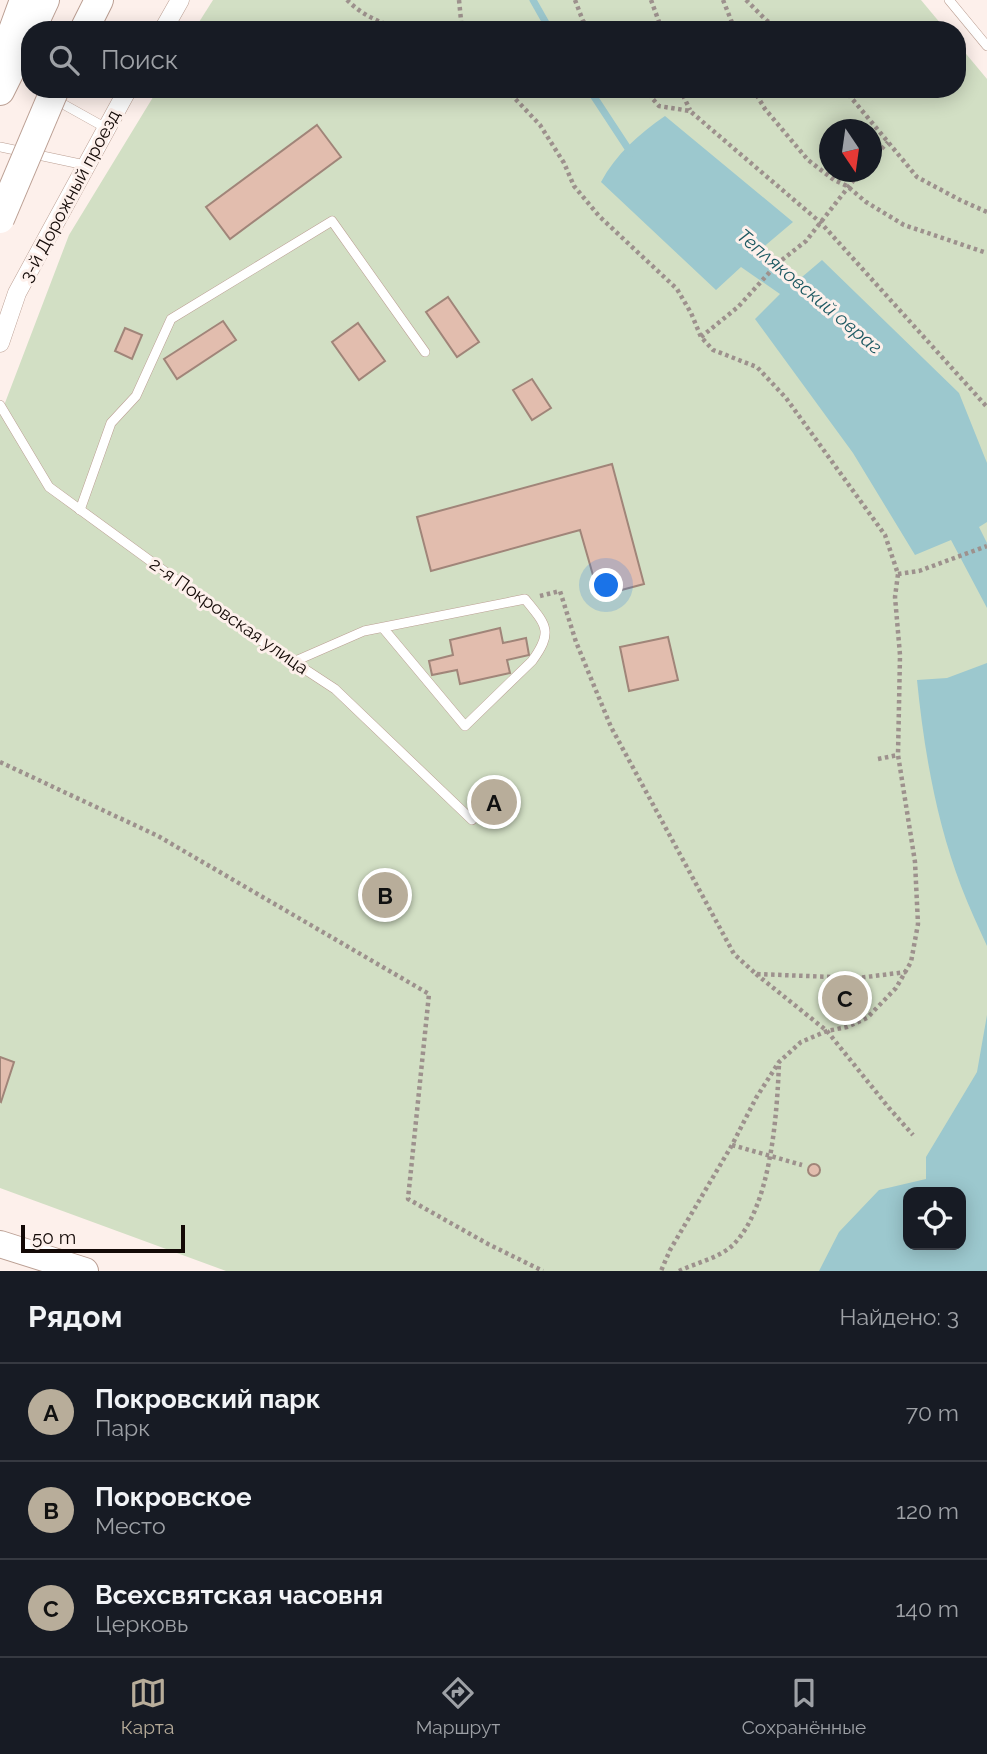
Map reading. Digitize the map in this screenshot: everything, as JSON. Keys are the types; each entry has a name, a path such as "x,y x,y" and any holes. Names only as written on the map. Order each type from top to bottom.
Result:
{"main road":[{"path":"0,63 23,0"},
{"path":"35,21 45,0"},
{"path":"88,21 99,0"},
{"path":"97,21 110,0"},
{"path":"0,92 21,49"},
{"path":"0,219 51,98"},
{"path":"0,1244 85,1271"}],"street":[{"path":"168,21 180,0"},
{"name":"3-й Дорожный проезд","path":"0,343 17,293 123,98"}],"lane":[{"path":"82,21 93,0"},
{"path":"949,0 987,46"},
{"path":"53,98 106,128"},
{"path":"0,147 85,165"},
{"path":"80,510 111,423 136,396 171,319 332,221 425,352"},
{"name":"2-я Покровская улица","path":"0,405 49,487 245,630 335,689 472,820"},
{"path":"293,662 364,631 526,599 544,622 546,637 532,661 465,726 383,628"}],"path":[{"path":"347,0 375,21"},
{"path":"459,0 461,21"},
{"path":"575,0 583,21"},
{"path":"651,0 659,21"},
{"path":"723,0 731,21"},
{"path":"746,0 767,21"},
{"path":"514,98 540,125 564,163 574,186 599,216 677,289 701,337 713,350 757,367 786,398 885,535 898,574 895,597 900,655 898,755 915,862 918,924 911,962 888,998 867,1018 801,1042 779,1062 670,1250 661,1271"},
{"path":"652,98 659,106 690,111"},
{"path":"684,98 690,111 821,223 987,407"},
{"path":"758,98 808,160 866,202 904,225 987,253"},
{"path":"851,98 917,177 987,212"},
{"path":"882,148 888,142"},
{"path":"701,337 738,307 778,263 806,241 851,182"},
{"path":"898,574 919,571 987,546"},
{"path":"526,599 560,591 576,642 611,727 734,954 827,1031 913,1135"},
{"path":"878,759 898,755"},
{"path":"0,762 158,836 429,994 408,1199 543,1271"},
{"path":"755,974 858,978 906,972"},
{"path":"679,1271 721,1254 732,1246 745,1230 758,1203 770,1156 778,1103 779,1062"},
{"path":"732,1145 802,1165"}],"green space":[{"path":"213,0 921,0 938,21 200,21"},
{"path":"966,54 987,79 987,1271 226,1271 0,1188 0,416 69,235 153,98 966,98"}],"water":[{"path":"665,116 793,222 761,249 795,283 822,260 959,393 987,463 987,522 979,527 987,543 987,608 951,540 915,555 853,453 755,319 780,294 741,267 716,290 601,182 629,145"},
{"path":"987,663 987,946 961,886 938,810 927,759 917,680 947,678"},
{"path":"987,1015 987,1271 819,1271 839,1232 879,1190 926,1179 926,1157 977,1072"}],"building":[{"path":"317,125 341,157 230,239 206,207"},
{"path":"448,297 479,342 457,357 426,312"},
{"path":"223,321 236,340 177,379 164,359"},
{"path":"358,323 385,361 359,380 332,342"},
{"path":"125,328 142,335 132,359 115,351"},
{"path":"532,379 551,408 532,420 513,390"},
{"path":"612,464 644,584 599,596 580,530 431,571 417,517"},
{"path":"500,628 503,643 526,638 529,655 507,660 510,673 460,684 457,670 432,675 429,661 453,655 450,640"},
{"path":"668,637 678,680 629,691 620,647"},
{"path":"851,985 858,1002 838,1010 832,993"},
{"path":"0,1057 14,1062 1,1102 0,1101"},
{"path":"809,1165 819,1165 819,1175 809,1175"}],"waterway":[{"name":"Тепляковский овраг","path":"533,0 545,21"},
{"name":"Тепляковский овраг","path":"595,98 631,153"}],"place":[{"name":"Покровский парк","path":"494,802"},
{"name":"Покровское","path":"385,895"},
{"name":"Всехсвятская часовня","path":"845,998"}]}
